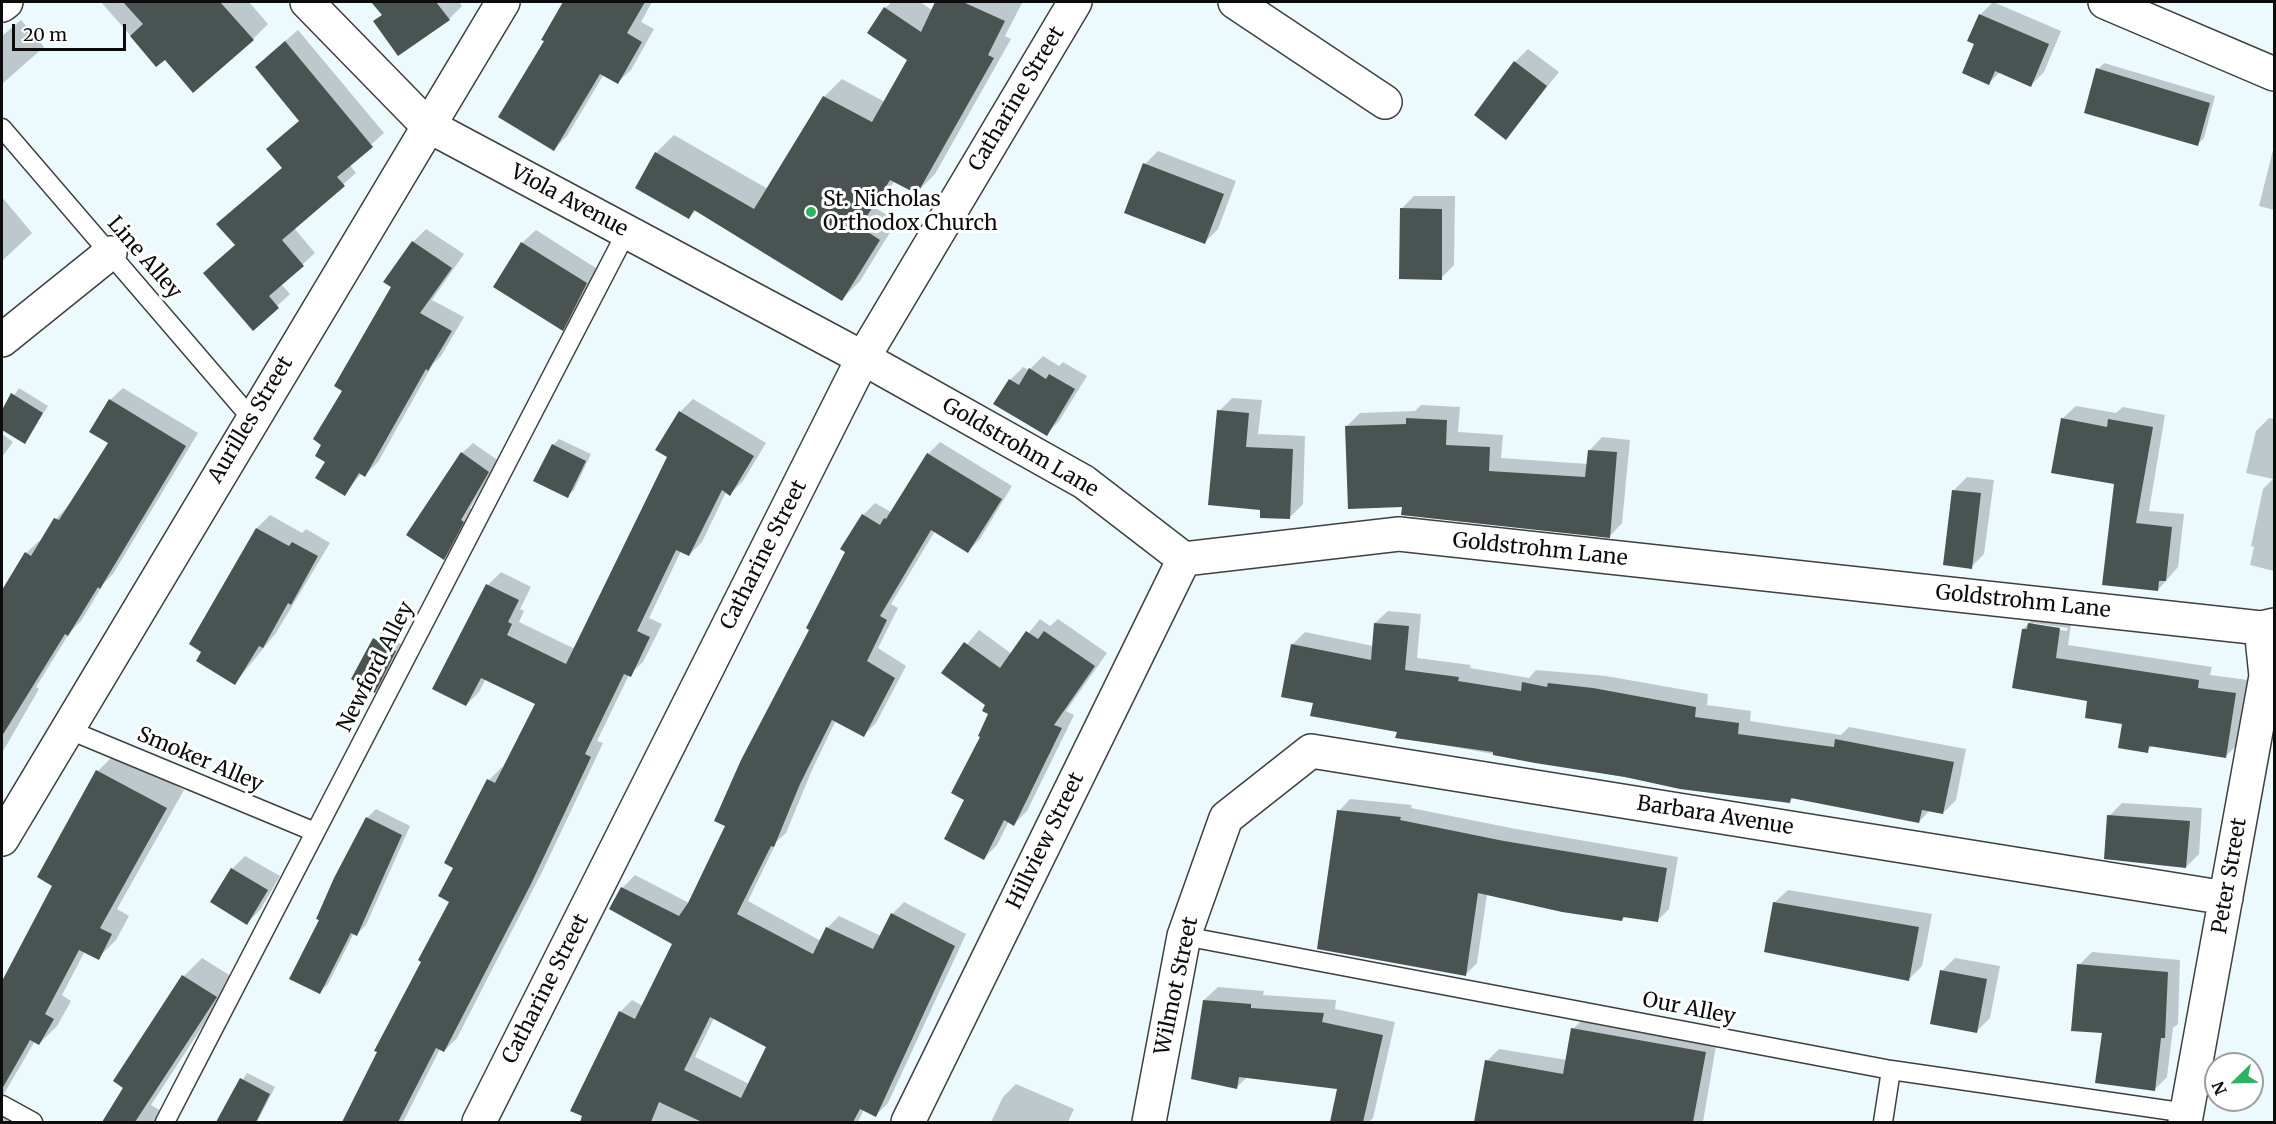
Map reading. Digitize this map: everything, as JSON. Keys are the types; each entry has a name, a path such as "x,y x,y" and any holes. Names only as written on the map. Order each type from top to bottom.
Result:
{"street":[{"path":"2,5 6,2"},
{"name":"Viola Avenue","path":"307,2 427,125 863,358"},
{"name":"Aurilles Street","path":"2,839 427,125 504,2"},
{"name":"Catharine Street","path":"479,1122 863,358 1075,2"},
{"path":"1235,2 1384,102"},
{"path":"2105,2 2274,74"},
{"path":"2,340 110,253"},
{"name":"Goldstrohm Lane","path":"863,358 1084,482 1184,559 1399,534 2268,627"},
{"name":"Hillview Street","path":"908,1122 1184,559"},
{"name":"Peter Street","path":"2186,1118 2266,676 2268,627"},
{"name":"Barbara Avenue","path":"1226,818 1311,751 2226,898"},
{"name":"Wilmot Street","path":"1149,1122 1184,936 1226,818"}],"lane":[{"name":"Line Alley","path":"2,128 252,419"},
{"name":"Newford Alley","path":"165,1122 627,231"},
{"name":"Smoker Alley","path":"67,729 315,832"},
{"name":"Our Alley","path":"1184,936 1891,1070 2186,1118"},
{"path":"1883,1122 1891,1070"},
{"path":"2,1104 33,1122"}],"building":[{"path":"123,2 220,2 254,40 193,93 165,60 156,67 130,36 143,24"},
{"path":"371,2 436,2 450,20 398,56 373,21 382,15"},
{"path":"563,2 645,2 627,33 642,42 618,84 600,74 554,151 498,117 544,41 541,40"},
{"path":"935,2 963,2 1005,21 988,55 994,58 917,194 890,180 860,227 880,240 842,301 694,210 689,219 635,188 655,152 754,209 823,96 872,122 907,60 867,33 884,7 921,32"},
{"path":"1979,14 2049,44 2031,87 1995,71 1989,85 1962,73 1974,44 1967,41"},
{"path":"285,41 373,147 337,177 345,186 282,240 304,266 269,296 279,308 253,331 203,273 235,245 216,224 282,168 266,149 299,121 255,67"},
{"path":"1514,61 1547,86 1506,140 1474,115"},
{"path":"2096,68 2210,103 2198,146 2084,113"},
{"path":"1143,163 1224,194 1205,244 1124,213"},
{"path":"1400,208 1442,209 1442,280 1399,279"},
{"path":"412,241 452,268 420,313 452,331 428,371 426,369 365,477 359,473 345,496 315,478 325,462 315,456 321,445 313,439 342,391 334,386 391,287 383,282"},
{"path":"521,242 587,283 563,331 493,287"},
{"path":"1029,368 1046,379 1049,374 1075,389 1047,436 993,404 1009,379 1019,385"},
{"path":"11,393 43,413 25,444 2,430 2,410"},
{"path":"109,399 186,446 100,589 98,587 68,636 65,634 2,736 2,590 25,552 31,556 54,518 59,520 108,443 89,432"},
{"path":"1217,410 1249,413 1246,447 1293,449 1290,519 1260,518 1260,510 1208,505"},
{"path":"679,411 754,456 730,496 722,490 689,556 676,550 637,631 650,637 631,677 624,674 585,754 591,757 531,884 444,1052 436,1048 398,1122 342,1122 377,1052 374,1051 421,962 418,960 449,902 438,896 453,868 444,863 487,779 495,783 535,704 481,678 466,706 432,689 486,584 519,600 508,622 512,624 507,635 566,664 667,457 655,450"},
{"path":"1406,418 1447,420 1446,445 1490,447 1489,471 1585,477 1588,450 1617,452 1610,538 1401,515 1402,507 1348,509 1345,426 1406,424"},
{"path":"2061,418 2107,427 2108,419 2153,427 2136,523 2172,527 2166,581 2159,581 2158,591 2102,585 2114,484 2051,473"},
{"path":"552,444 586,461 568,498 533,481"},
{"path":"461,452 489,472 461,520 464,522 444,560 406,535"},
{"path":"927,453 1002,499 968,553 931,530 880,616 887,620 867,661 895,678 864,737 832,720 800,784 774,847 771,846 737,914 813,954 826,927 873,949 891,913 955,946 876,1117 860,1109 853,1122 702,1122 659,1102 651,1122 580,1122 582,1116 570,1111 619,1011 635,1019 672,944 609,909 621,887 679,916 688,903 725,826 714,821 741,760 809,630 806,628 845,552 840,549 862,514 880,525 884,518 886,519","holes":["710,1017 766,1047 741,1098 684,1070"]},
{"path":"1952,490 1981,493 1972,569 1943,565"},
{"path":"256,528 289,546 292,542 318,556 291,605 288,603 263,648 259,646 235,685 196,661 201,652 189,644"},
{"path":"1374,623 1409,626 1405,670 1459,677 1458,681 1521,691 1522,682 1547,687 1548,683 1593,688 1696,707 1695,717 1739,723 1738,734 1834,747 1835,739 1954,762 1943,814 1922,810 1919,823 1791,798 1790,803 1680,789 1625,777 1493,755 1493,752 1395,738 1397,732 1310,716 1313,703 1281,697 1291,644 1371,660"},
{"path":"2028,623 2060,628 2056,658 2199,680 2198,688 2236,693 2226,758 2149,746 2148,753 2118,748 2122,724 2085,718 2087,701 2012,688 2022,629 2027,629"},
{"path":"1026,631 1038,639 1044,631 1095,666 1054,725 1062,728 1014,826 1004,820 984,860 944,839 964,800 951,793 980,737 978,736 988,714 982,711 985,705 941,673 964,642 1000,668"},
{"path":"373,638 396,651 375,693 351,679"},
{"path":"96,770 167,808 100,928 112,934 99,960 79,950 45,1014 54,1019 39,1045 30,1040 2,1089 2,981 52,886 37,877"},
{"path":"1337,810 1401,817 1400,820 1504,841 1667,868 1658,922 1623,917 1622,921 1562,912 1478,893 1466,976 1317,949"},
{"path":"2107,815 2190,821 2186,868 2104,859"},
{"path":"366,817 402,835 357,936 351,933 320,994 289,979 319,920 316,919 334,878"},
{"path":"231,868 268,890 247,925 210,902"},
{"path":"1773,902 1919,927 1909,981 1764,952"},
{"path":"2077,964 2168,972 2165,1038 2161,1038 2155,1091 2095,1083 2102,1033 2071,1031"},
{"path":"1940,970 1987,979 1977,1033 1930,1024"},
{"path":"182,975 217,997 135,1122 102,1122 123,1088 113,1081"},
{"path":"1203,1000 1251,1004 1251,1008 1324,1013 1322,1022 1383,1035 1363,1122 1330,1122 1337,1089 1239,1077 1237,1089 1191,1079"},
{"path":"1571,1028 1706,1052 1693,1122 1474,1122 1485,1060 1563,1074"},
{"path":"240,1078 270,1094 256,1122 216,1122"}],"place":[{"name":"St. Nicholas Orthodox Church","path":"811,212"}]}
